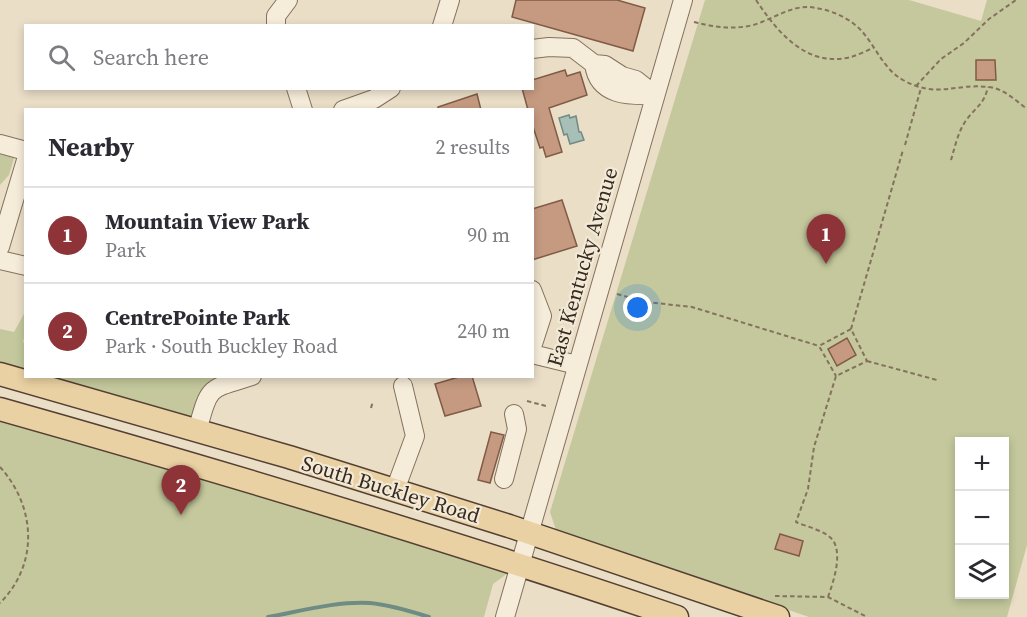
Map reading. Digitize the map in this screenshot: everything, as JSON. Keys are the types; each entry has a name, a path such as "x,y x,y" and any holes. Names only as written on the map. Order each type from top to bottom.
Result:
{"main road":[{"name":"South Buckley Road","path":"0,374 197,430 530,532 778,617"},
{"name":"South Buckley Road","path":"0,409 284,491 520,564 677,617"}],"street":[{"path":"276,24 276,16 288,0"},
{"path":"443,24 450,0"},
{"name":"East Kentucky Avenue","path":"505,617 683,0"},
{"path":"534,49 573,48 594,64 606,65 622,76 636,80 655,95"},
{"path":"297,90 302,108"},
{"path":"349,108 374,99 389,90"},
{"path":"0,144 24,150"},
{"path":"0,247 19,206 24,173"},
{"path":"0,260 24,266"},
{"path":"534,295 542,316 534,341"},
{"path":"534,354 577,364"},
{"path":"197,430 207,396 216,387 245,378"},
{"path":"395,490 415,436 403,386"},
{"path":"504,479 521,407"}],"path":[{"path":"756,0 786,39 802,51 818,57 834,59 852,57 873,48"},
{"path":"916,86 941,59 964,44 989,19 1016,0"},
{"path":"678,18 727,28 751,26 806,7 826,10 854,23 865,34 879,57 901,79 921,88 942,91 988,87 1000,90 1027,109"},
{"path":"951,160 960,130 985,100 988,87"},
{"path":"905,145 921,88"},
{"path":"867,361 851,329 903,150"},
{"path":"617,294 646,302 692,307 819,346 836,376 814,447 808,489 796,522 825,534 834,542 836,556 833,581 828,597"},
{"path":"559,310 565,310"},
{"path":"819,346 851,329"},
{"path":"836,376 867,361 937,380"},
{"path":"372,408 373,401"},
{"path":"521,407 546,406"},
{"path":"0,467 17,489 25,509 28,531 27,554 21,573 10,593 0,603"}],"green space":[{"path":"705,0 909,0 981,21 987,0 1027,0 1027,545 1007,617 809,617 556,530 550,512"},
{"path":"0,144 17,148 9,175 0,185"},
{"path":"24,314 24,378 249,378 216,388 197,431 0,375 0,329 14,332"},
{"path":"0,409 520,564 493,584 484,617 0,617"}],"water":[{"path":"569,115 570,118 576,116 579,132 584,140 570,144 567,134 564,135 559,118"}],"building":[{"path":"516,0 617,0 645,8 633,51 512,17"},
{"path":"976,60 995,60 996,80 976,80"},
{"path":"565,70 567,76 580,72 587,95 549,108 562,152 546,157 543,147 540,148 534,130 534,108 527,108 523,90 534,90 534,79"},
{"path":"477,94 480,108 438,108"},
{"path":"562,200 577,246 534,259 534,208"},
{"path":"847,338 856,355 837,366 828,349"},
{"path":"455,378 473,378 481,406 445,416 435,384"},
{"path":"491,432 504,435 490,483 478,480"},
{"path":"780,534 803,541 799,556 775,549"}],"waterway":[{"path":"268,617 319,607 357,603 385,605 429,617"}],"place":[{"name":"Mountain View Park","path":"826,264"},
{"name":"CentrePointe Park","path":"181,515"}]}
